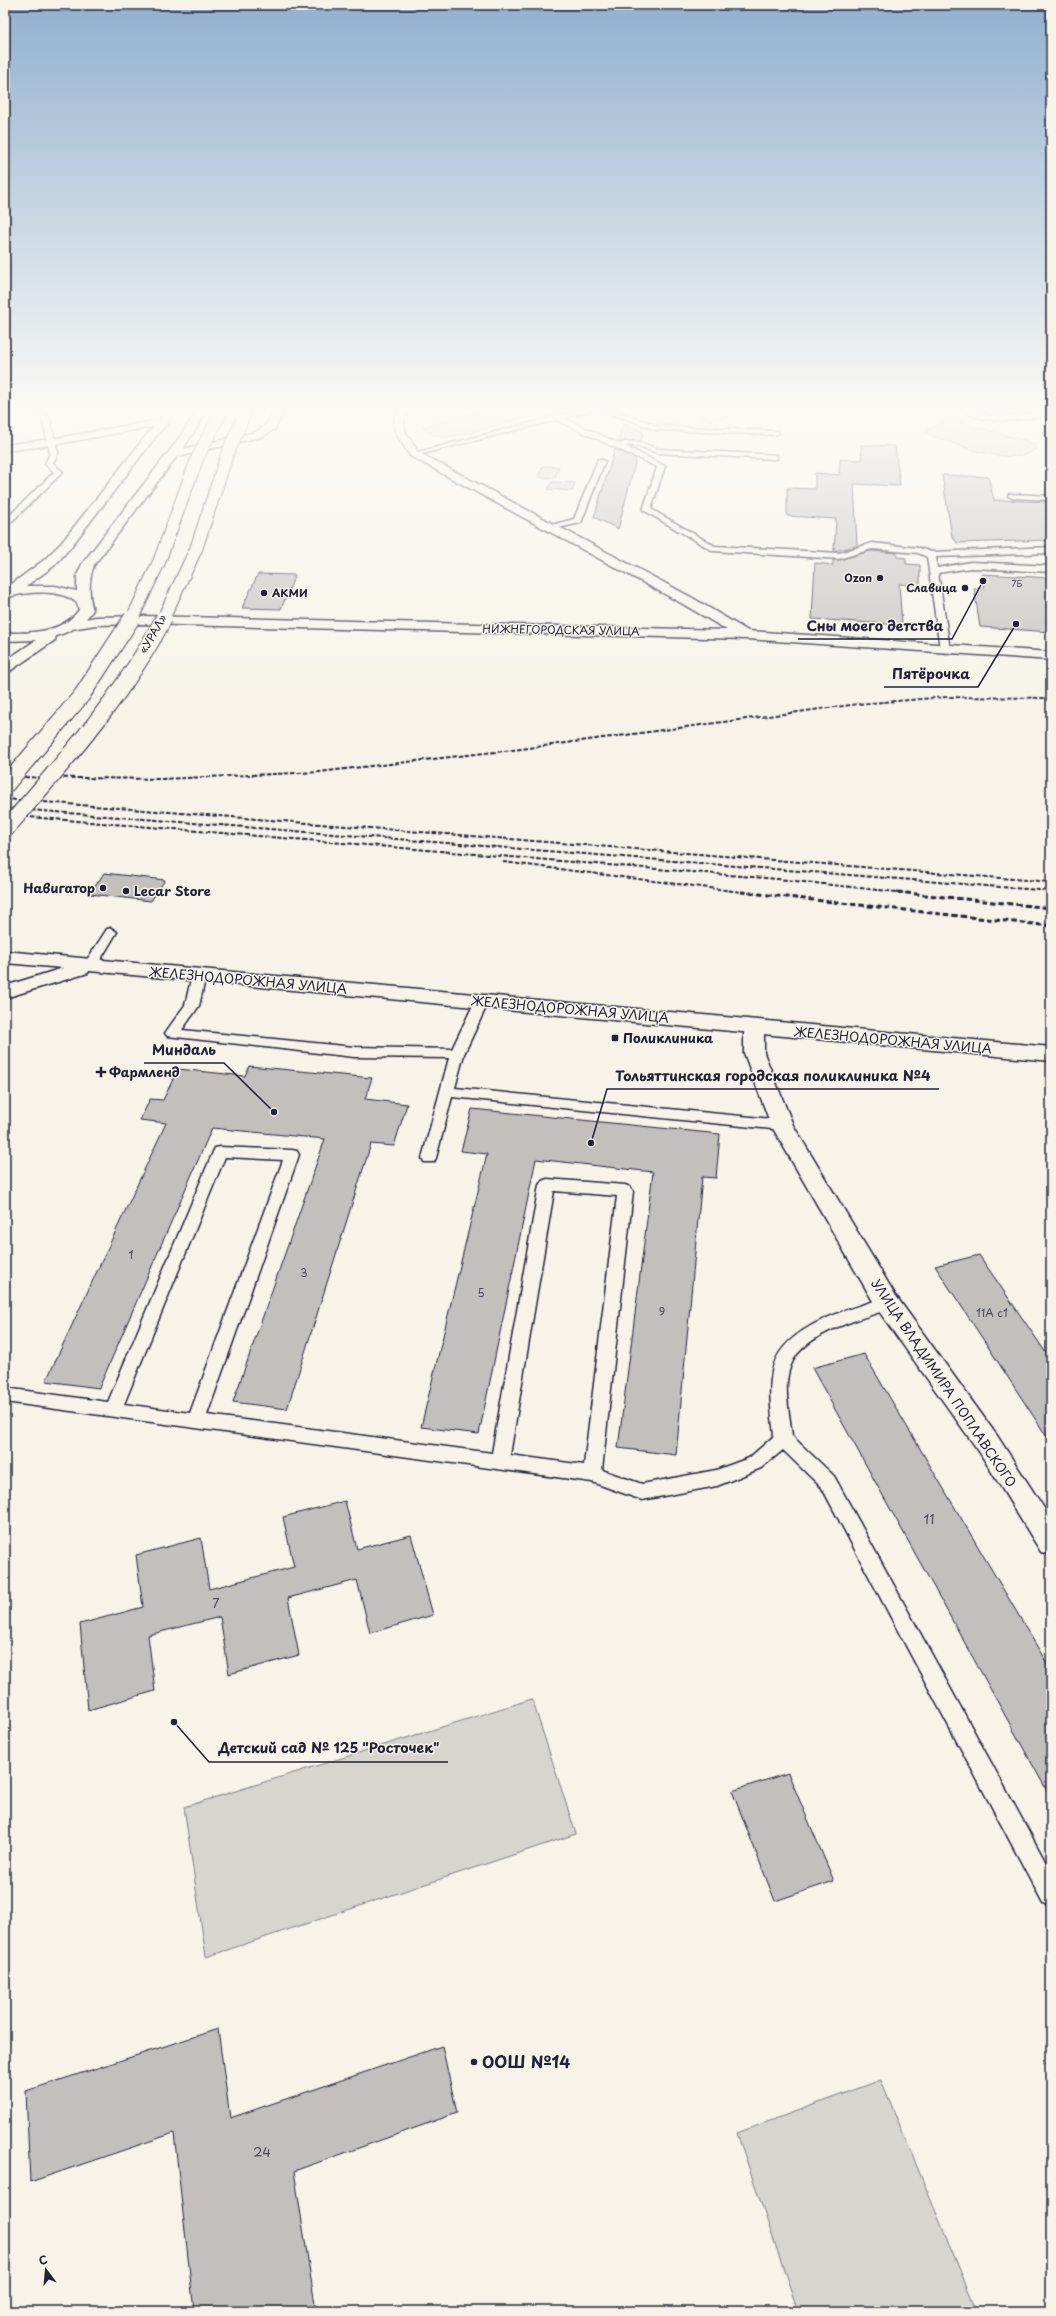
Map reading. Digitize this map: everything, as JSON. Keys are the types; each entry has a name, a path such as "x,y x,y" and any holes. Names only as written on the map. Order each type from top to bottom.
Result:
{"main road":[{"path":"7,594 49,563 66,545 89,516"},
{"path":"5,668 30,649 67,627 83,615 85,603 84,575 88,564 125,516"},
{"path":"5,786 36,752 97,676 144,596 170,538 177,516"},
{"name":"«УРАЛ»","path":"5,830 78,742 125,682 160,624 199,539 207,516"},
{"path":"529,516 686,600 746,636"},
{"path":"7,594 31,589 53,589 72,593 85,603 224,622"},
{"path":"656,632 679,627 688,620 686,600"},
{"path":"686,600 774,630 820,640"},
{"name":"НИЖНЕГОРОДСКАЯ УЛИЦА","path":"5,637 28,637 96,621 142,620 656,632 820,640 1051,656"},
{"name":"ЖЕЛЕЗНОДОРОЖНАЯ УЛИЦА","path":"5,957 1051,1054"},
{"path":"5,985 90,966"},
{"path":"5,992 90,966"},
{"name":"УЛИЦА ВЛАДИМИРА ПОПЛАВСКОГО","path":"754,1027 754,1053 782,1125 886,1303 989,1445 1051,1544"}],"lane":[{"path":"5,525 14,516"},
{"path":"551,528 578,521 580,516"},
{"path":"658,516 713,548 839,556 872,546 919,551 931,555 1051,550"},
{"path":"931,555 935,571 945,649"},
{"path":"935,571 972,565 1051,569"},
{"path":"90,966 111,932"},
{"path":"199,975 192,1006 172,1033 354,1052 456,1054"},
{"path":"429,1158 456,1054 482,1001"},
{"path":"446,1092 782,1125"},
{"path":"113,1410 220,1152 292,1155 196,1421"},
{"path":"500,1461 546,1185 625,1191 592,1474"},
{"path":"886,1303 823,1328 796,1343 781,1366 780,1389 783,1439 828,1482 1051,1895"},
{"path":"5,1395 592,1474 642,1492 717,1478 755,1463 783,1439"}],"shaded area":[{"path":"532,1699 576,1834 206,1957 184,1807"},
{"path":"881,2080 977,2311 798,2311 737,2133"}],"building":[{"path":"594,516 621,516 618,529"},
{"path":"788,516 856,516 857,546 834,551 836,519"},
{"path":"949,516 1051,516 1051,540 957,543 952,536"},
{"path":"870,551 897,553 897,557 906,558 906,564 920,565 920,586 899,584 902,625 812,619 815,563 833,565 833,560 839,560"},
{"name":"АКМИ","path":"258,574 295,575 281,609 242,608"},
{"path":"981,574 1051,578 1051,632 980,627 974,588 984,588"},
{"path":"104,873 165,880 151,901 90,894"},
{"path":"249,1066 372,1078 365,1099 407,1104 394,1146 371,1144 287,1409 233,1402 325,1139 212,1128 99,1388 46,1381 166,1123 140,1120 150,1099 163,1100 178,1069 245,1076"},
{"path":"472,1109 720,1134 716,1178 702,1177 676,1455 618,1448 653,1172 536,1159 479,1434 421,1427 487,1154 461,1151"},
{"path":"979,1255 1051,1360 1051,1443 935,1266"},
{"path":"864,1354 1051,1670 1051,1798 812,1368"},
{"path":"345,1501 357,1549 411,1535 433,1615 370,1633 357,1580 288,1598 299,1655 229,1674 220,1617 148,1635 155,1691 88,1710 80,1624 143,1607 136,1555 201,1538 209,1589 294,1567 283,1517"},
{"path":"788,1773 834,1881 775,1901 732,1791"},
{"path":"218,2029 230,2118 442,2046 457,2113 294,2171 316,2311 194,2311 174,2133 30,2182 26,2091"}],"railway":[{"path":"5,777 162,779 319,772 521,749 858,704 947,697 1051,698"},
{"path":"5,799 1051,882"},
{"path":"5,808 1051,891"},
{"path":"5,815 777,879 906,893"},
{"path":"503,862 741,892"},
{"path":"741,892 1051,926"},
{"path":"741,892 749,893"},
{"path":"897,892 1051,908"}],"place":[{"name":"Ozon","path":"880,578"},
{"name":"Сны моего детства","path":"983,581"},
{"name":"Славица","path":"965,588"},
{"name":"АКМИ","path":"264,593"},
{"name":"Пятёрочка","path":"1016,624"},
{"name":"Навигатор","path":"103,888"},
{"name":"Lecar Store","path":"126,891"},
{"name":"Поликлиника","path":"615,1038"},
{"name":"Фармленд","path":"101,1072"},
{"name":"Миндаль","path":"274,1112"},
{"name":"Тольяттинская городская поликлиника №4","path":"591,1143"},
{"name":"Детский сад № 125 \"Росточек\"","path":"174,1722"},
{"name":"ООШ №14","path":"474,2062"}]}
